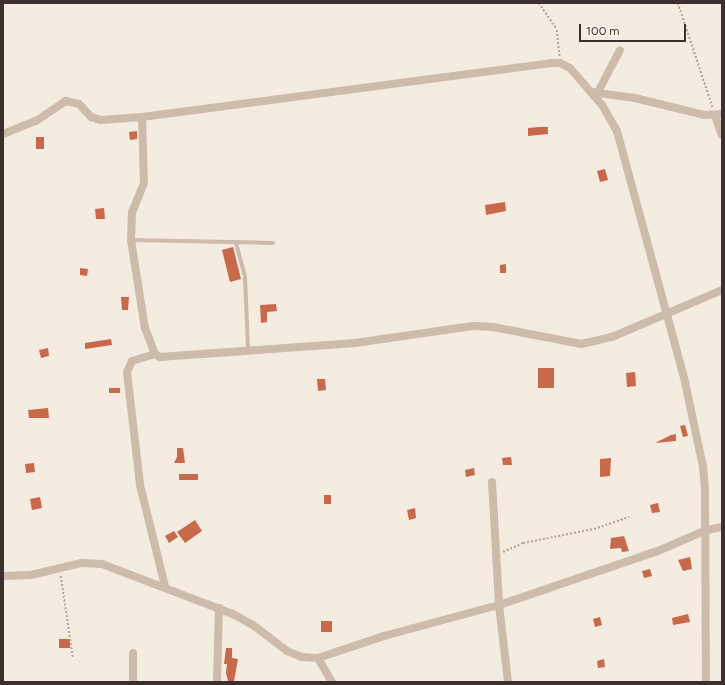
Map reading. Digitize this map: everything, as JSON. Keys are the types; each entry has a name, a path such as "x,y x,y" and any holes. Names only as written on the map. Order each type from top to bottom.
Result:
{"street":[{"path":"595,92 620,50"},
{"path":"3,134 36,121 66,101 79,104 96,120 142,117 560,63 570,68 595,92 618,131 685,382 702,467 706,682"},
{"path":"595,92 718,115 722,135"},
{"path":"142,117 144,183 132,212 131,240 145,328 155,354"},
{"path":"165,586 140,485 127,372 132,361 155,354 169,358 248,350 355,343 473,326 493,327 581,344 612,337 722,290"},
{"path":"492,482 499,605 508,682"},
{"path":"3,576 31,575 81,563 102,564 165,586 219,608 243,619 293,654 318,658 384,636 499,605 658,551 704,531 722,527"},
{"path":"217,682 219,608"},
{"path":"133,653 133,682"},
{"path":"318,658 332,682"}],"lane":[{"path":"131,240 273,244"},
{"path":"236,244 245,277 248,350"}],"path":[{"path":"539,3 557,30 560,63"},
{"path":"678,3 718,115"},
{"path":"496,556 516,545 594,529 629,517"},
{"path":"59,568 74,656"}],"building":[{"path":"548,127 548,134 528,136 528,128"},
{"path":"137,131 137,139 130,140 129,132"},
{"path":"36,137 44,137 44,149 36,149"},
{"path":"605,169 608,180 600,182 597,171"},
{"path":"505,202 506,211 486,215 485,205"},
{"path":"104,208 105,219 96,219 95,209"},
{"path":"233,247 241,279 230,282 222,250"},
{"path":"506,264 506,273 500,273 500,265"},
{"path":"80,268 88,269 87,276 80,275"},
{"path":"121,297 129,297 128,310 122,310"},
{"path":"276,304 277,311 267,312 267,322 261,323 260,305"},
{"path":"111,339 112,345 85,349 85,343"},
{"path":"48,348 49,356 41,358 39,350"},
{"path":"538,368 554,368 554,388 538,388"},
{"path":"635,372 636,386 627,387 626,373"},
{"path":"317,379 325,379 326,390 318,391"},
{"path":"109,388 120,388 120,393 109,393"},
{"path":"48,408 49,418 29,418 28,410"},
{"path":"685,425 688,436 683,437 680,426"},
{"path":"676,434 676,441 655,443 671,435"},
{"path":"177,448 183,448 185,463 174,463 177,457"},
{"path":"511,457 512,465 503,465 502,458"},
{"path":"611,458 610,476 600,477 600,459"},
{"path":"34,463 35,472 26,473 25,464"},
{"path":"474,468 475,475 466,477 465,470"},
{"path":"179,474 198,474 198,480 179,480"},
{"path":"324,495 331,495 331,504 324,504"},
{"path":"40,497 42,508 32,510 30,499"},
{"path":"658,503 660,512 652,513 650,505"},
{"path":"415,508 416,518 409,520 407,510"},
{"path":"195,520 202,531 185,543 177,532"},
{"path":"174,531 178,537 169,543 165,536"},
{"path":"624,536 629,551 622,552 621,548 610,549 611,538"},
{"path":"690,557 692,569 683,571 678,560"},
{"path":"650,569 652,576 644,578 642,571"},
{"path":"688,614 690,622 673,625 672,618"},
{"path":"600,617 602,625 595,627 593,619"},
{"path":"321,621 332,621 332,632 321,632"},
{"path":"59,639 70,639 70,648 59,648"},
{"path":"226,648 232,648 232,658 238,659 234,681 228,681 226,673 227,664 224,664"},
{"path":"604,659 605,667 598,668 597,661"}]}
